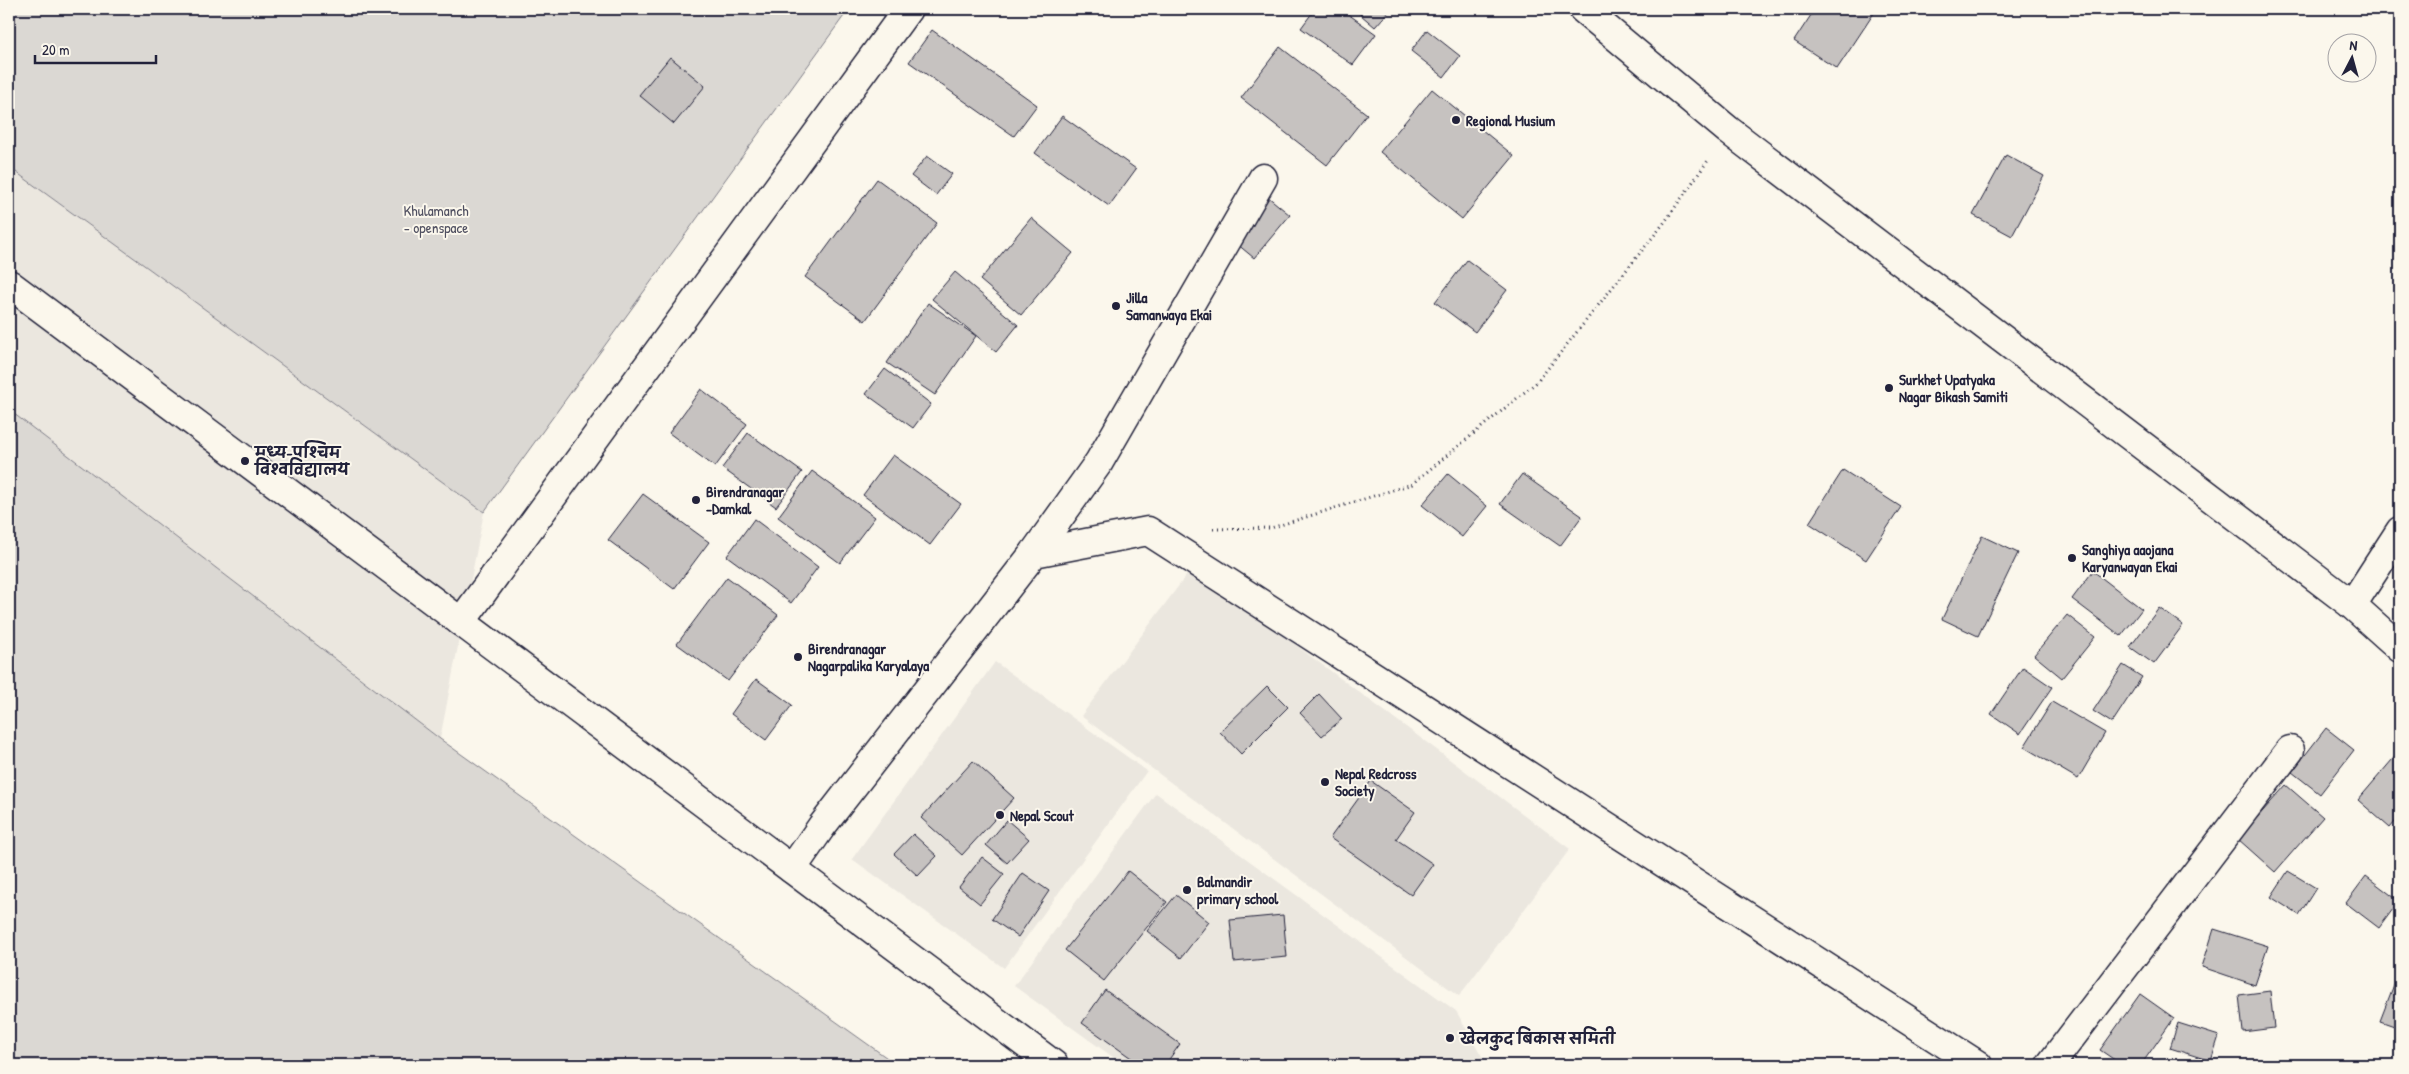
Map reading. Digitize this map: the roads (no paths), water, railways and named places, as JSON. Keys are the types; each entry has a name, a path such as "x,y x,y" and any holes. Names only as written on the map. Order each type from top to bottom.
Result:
{"street":[{"path":"462,622 908,9"},
{"path":"1583,9 1728,130 2352,605 2400,648"},
{"path":"792,869 822,826 1034,553 1098,462 1263,178"},
{"path":"9,284 1054,1065"},
{"path":"1034,553 1148,531 1978,1065"},
{"path":"2352,605 2400,531"},
{"path":"2050,1065 2290,750"}],"place":[{"name":"Regional Musium","path":"1456,120"},
{"name":"Jilla Samanwaya Ekai","path":"1116,306"},
{"name":"Surkhet Upatyaka Nagar Bikash Samiti","path":"1889,388"},
{"name":"मध्य-पश्चिम विश्वविद्यालय","path":"245,461"},
{"name":"Birendranagar -Damkal","path":"696,500"},
{"name":"Sanghiya aaojana Karyanwayan Ekai","path":"2072,558"},
{"name":"Birendranagar Nagarpalika Karyalaya","path":"798,657"},
{"name":"Nepal Redcross Society","path":"1325,782"},
{"name":"Nepal Scout","path":"1000,815"},
{"name":"Balmandir primary school","path":"1187,890"},
{"name":"खेलकुद बिकास समिती","path":"1450,1038"}],"park label":[{"name":"Khulamanch - openspace","path":"436,218"}]}
